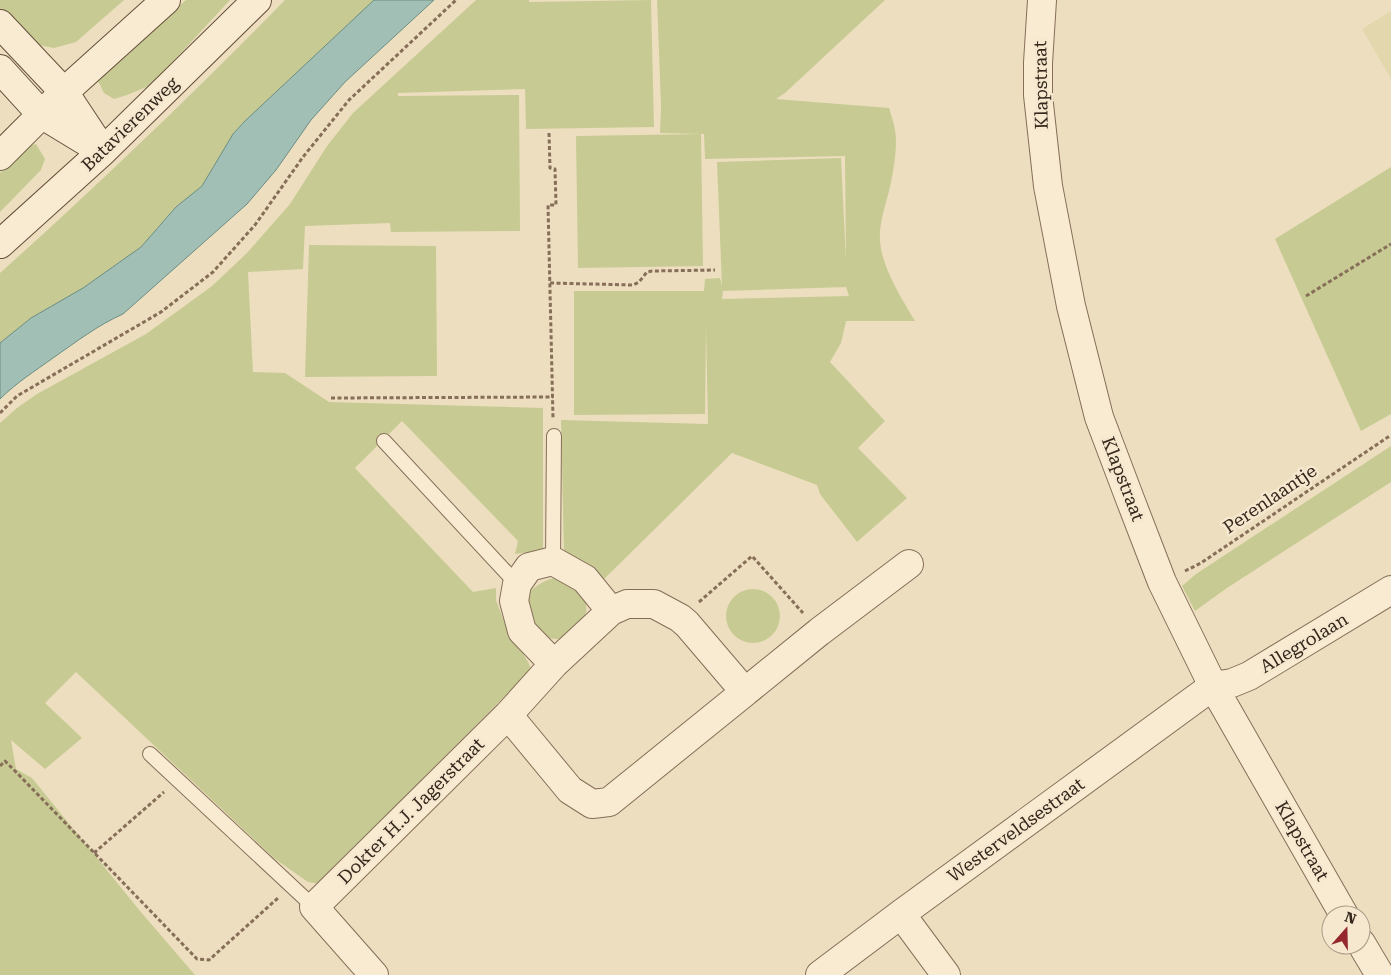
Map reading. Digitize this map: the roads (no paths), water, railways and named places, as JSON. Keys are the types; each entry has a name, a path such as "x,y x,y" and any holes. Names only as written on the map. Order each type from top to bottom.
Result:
{"street":[{"path":"0,156 64,92 166,0"},
{"name":"Batavierenweg","path":"0,244 103,151 257,0"},
{"name":"Klapstraat","path":"1042,0 1038,95 1048,186 1071,306 1099,417 1162,582 1213,686 1338,905"},
{"path":"0,24 64,92 103,151"},
{"path":"0,69 41,114 103,151"},
{"path":"554,664 522,631 514,601 517,584 529,567 553,561 584,579 611,611"},
{"path":"508,715 570,790 592,804 609,802 819,632 909,564"},
{"name":"Allegrolaan","path":"1213,686 1232,683 1249,676 1391,590"},
{"name":"Dokter H.J. Jagerstraat","path":"314,907 508,715 554,664 611,611 627,604 654,604 680,618 745,692"},
{"name":"Westerveldsestraat","path":"820,975 1213,686"},
{"path":"314,907 374,975"},
{"path":"901,914 946,975"},
{"path":"1368,955 1380,975"}],"lane":[{"path":"553,561 554,436"},
{"path":"384,441 517,584"},
{"path":"150,754 314,907"}],"water":[{"path":"374,0 434,0 345,82 311,120 276,170 247,204 123,314 79,340 26,377 0,399 0,343 31,318 83,288 141,247 176,207 202,186 233,134 245,121"}]}
